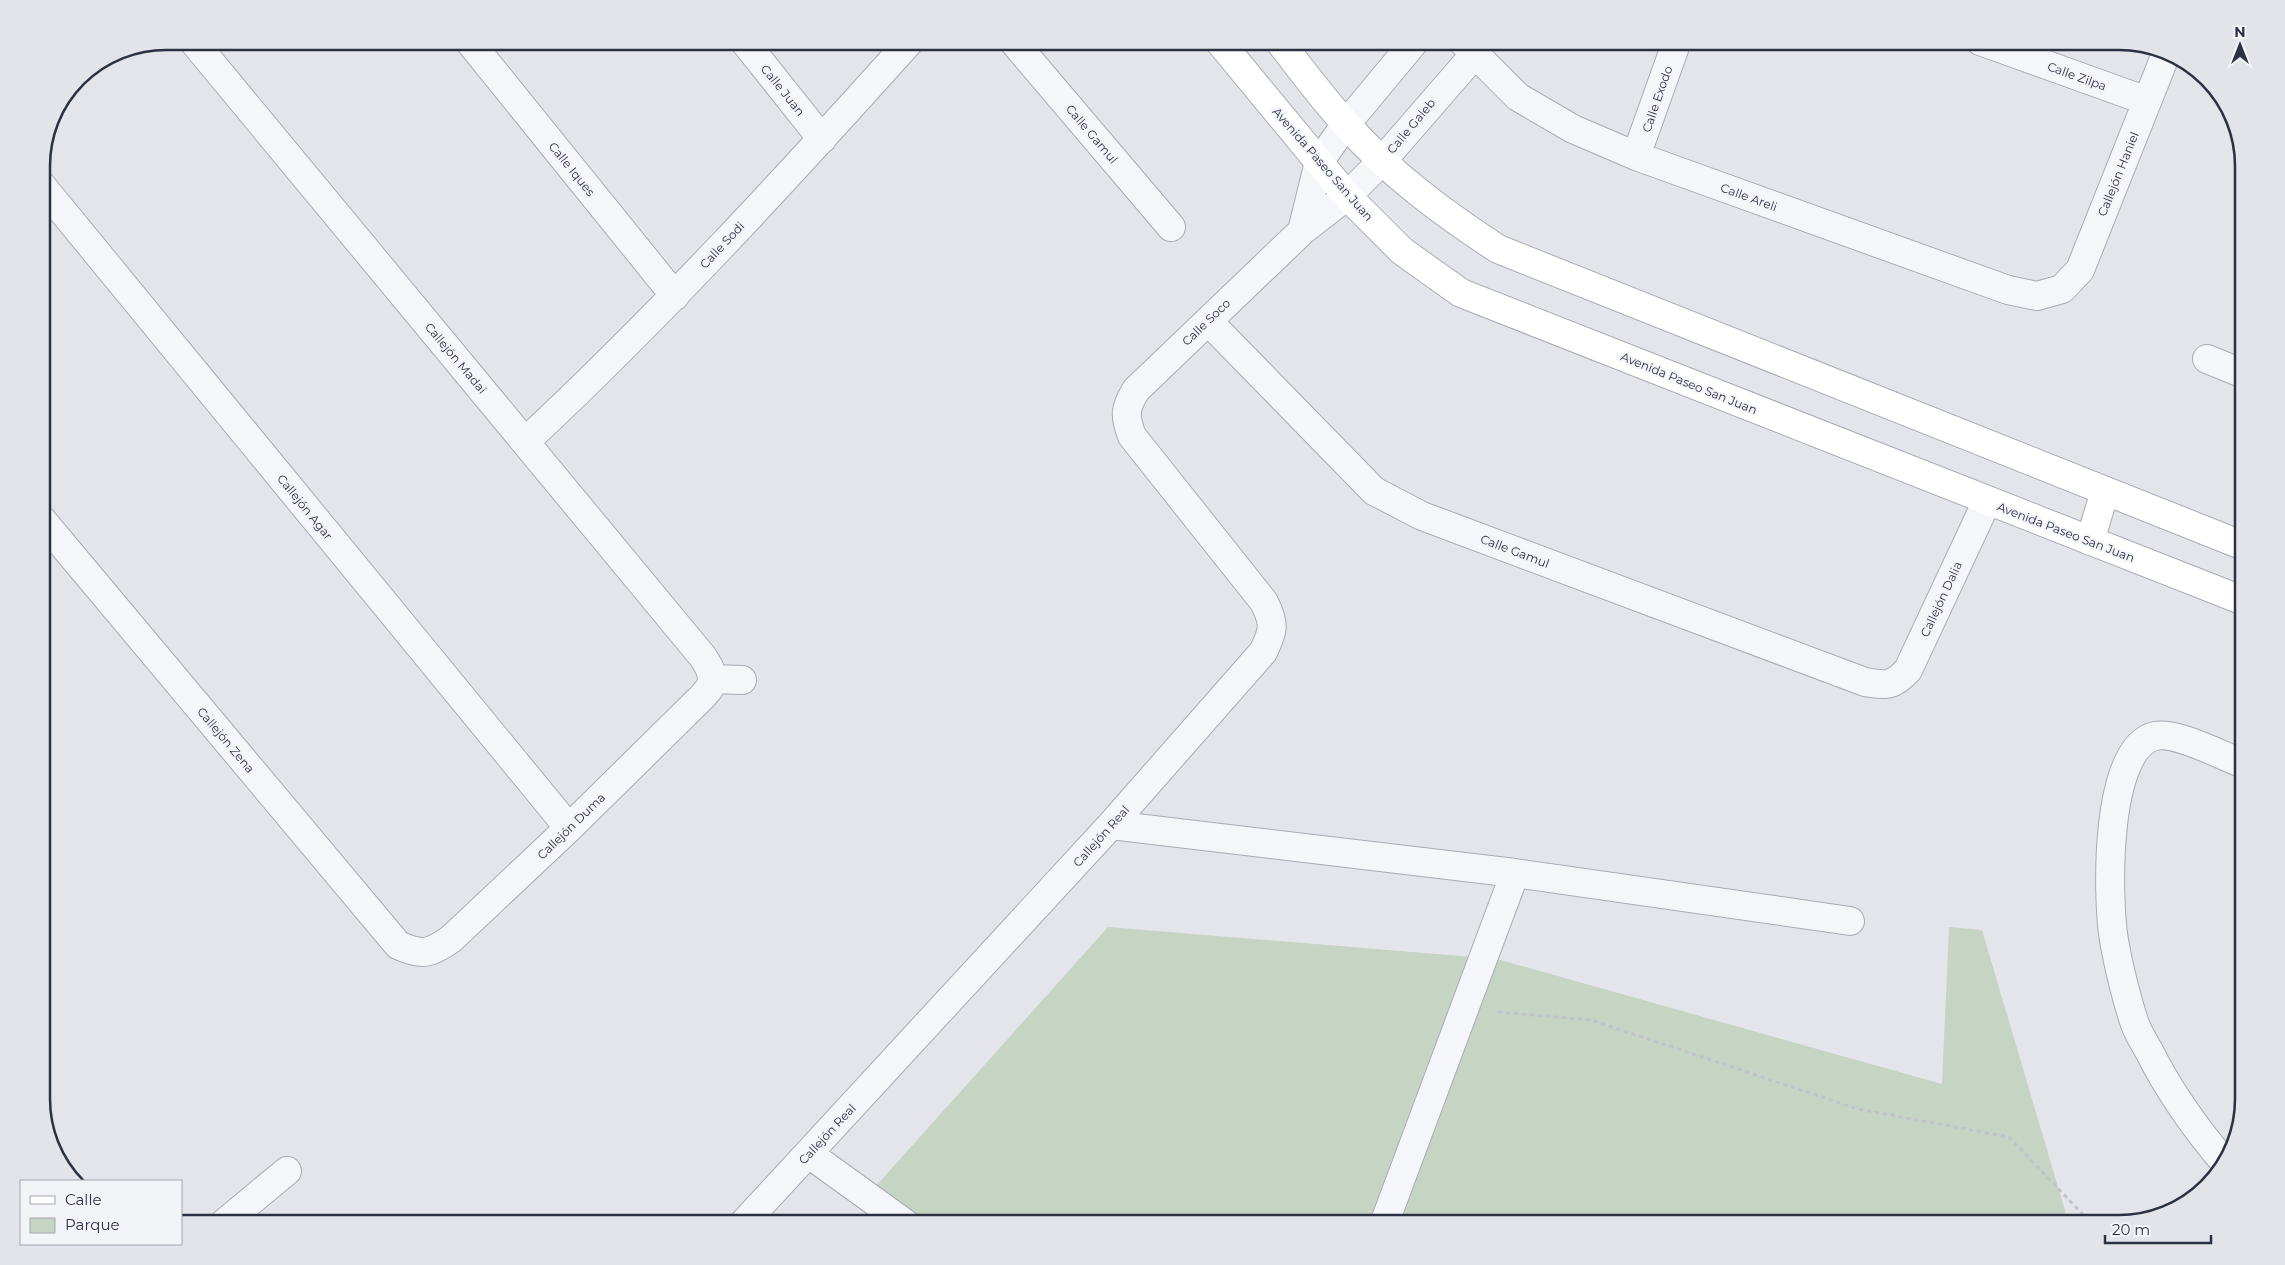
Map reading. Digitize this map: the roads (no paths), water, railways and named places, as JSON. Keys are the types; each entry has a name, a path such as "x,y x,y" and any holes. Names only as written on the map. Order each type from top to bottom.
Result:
{"street":[{"name":"Callejón Madai","path":"200,50 703,656 709,667 712,679"},
{"name":"Calle Iques","path":"476,50 675,296"},
{"name":"Calle Juan","path":"751,50 822,139"},
{"name":"Calle Sodi","path":"526,441 586,385 675,296 822,139 902,50"},
{"name":"Calle Gamul","path":"1021,50 1171,227"},
{"name":"Avenida Paseo San Juan","path":"1227,50 1347,196 1402,252 1461,293 2235,597"},
{"path":"1286,50 1346,124 1382,160 1442,212 1498,249 2235,542"},
{"path":"1302,231 1320,162 1346,124 1408,50"},
{"name":"Calle Galeb","path":"1347,196 1382,160 1466,50"},
{"name":"Calle Areli","path":"1470,50 1518,97 1573,129 1636,156 2008,290 2037,296 2062,289"},
{"name":"Calle Exodo","path":"1636,156 1674,50"},
{"name":"Calle Zilpa","path":"2005,50 2147,102"},
{"name":"Callejón Haniel","path":"2062,289 2080,270 2164,59"},
{"name":"Callejón Agar","path":"50,196 569,828"},
{"name":"Calle Soco","path":"1126,421 1127,404 1136,390 1302,231 1347,196"},
{"name":"Calle Gamul","path":"1208,320 1374,491 1422,516 1856,678 1883,686"},
{"path":"2207,359 2235,370"},
{"name":"Callejón Real","path":"756,1215 809,1154 1111,825 1263,652 1272,635 1272,619 1264,602 1132,436 1126,421"},
{"path":"2090,541 2105,491"},
{"name":"Callejón Dalia","path":"1883,686 1897,681 1908,670 1987,501"},
{"name":"Callejón Zena","path":"50,530 398,945 415,953"},
{"path":"712,679 742,680"},
{"name":"Callejón Duma","path":"415,953 434,951 451,939 569,828 702,697 709,689 712,679"},
{"path":"2220,1156 2167,1086 2135,1025 2114,939 2110,859 2116,798 2132,753 2143,740 2156,736 2175,737 2235,760"},
{"path":"1111,825 1515,873 1850,921"},
{"path":"1387,1215 1515,873"},
{"path":"809,1154 894,1215"},
{"path":"234,1215 287,1172"}]}
